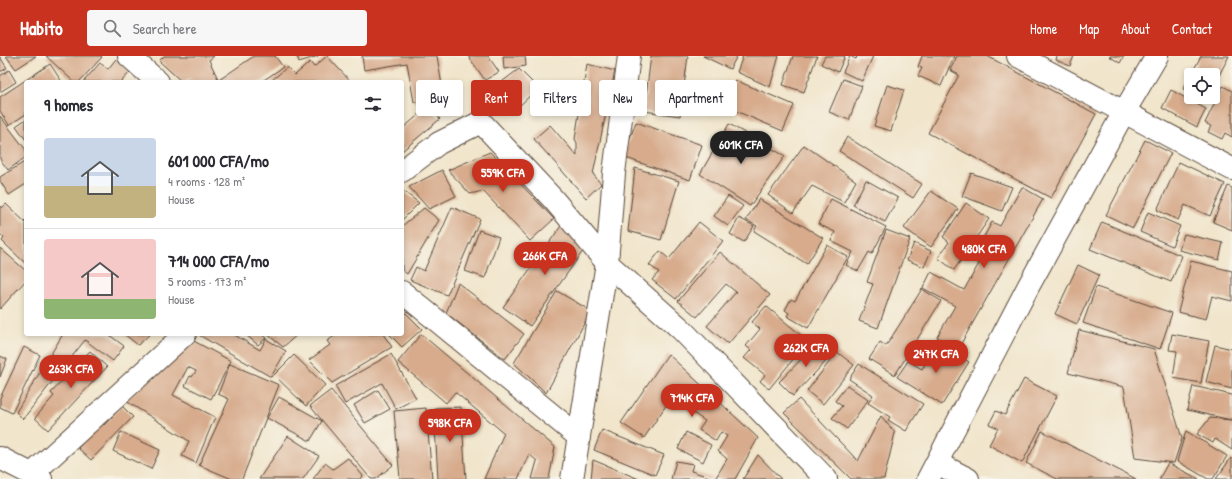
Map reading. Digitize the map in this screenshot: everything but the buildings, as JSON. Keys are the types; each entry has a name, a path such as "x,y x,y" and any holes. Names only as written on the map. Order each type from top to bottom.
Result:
{"street":[{"path":"129,56 156,80"},
{"path":"572,479 606,263 614,173 629,56"},
{"path":"1018,56 1232,169"},
{"path":"968,479 932,471 1028,287 1156,56"},
{"path":"404,169 439,143 481,122 553,199 606,263 681,330 826,479"},
{"path":"404,294 579,437"},
{"path":"0,458 36,477 183,336"}]}
